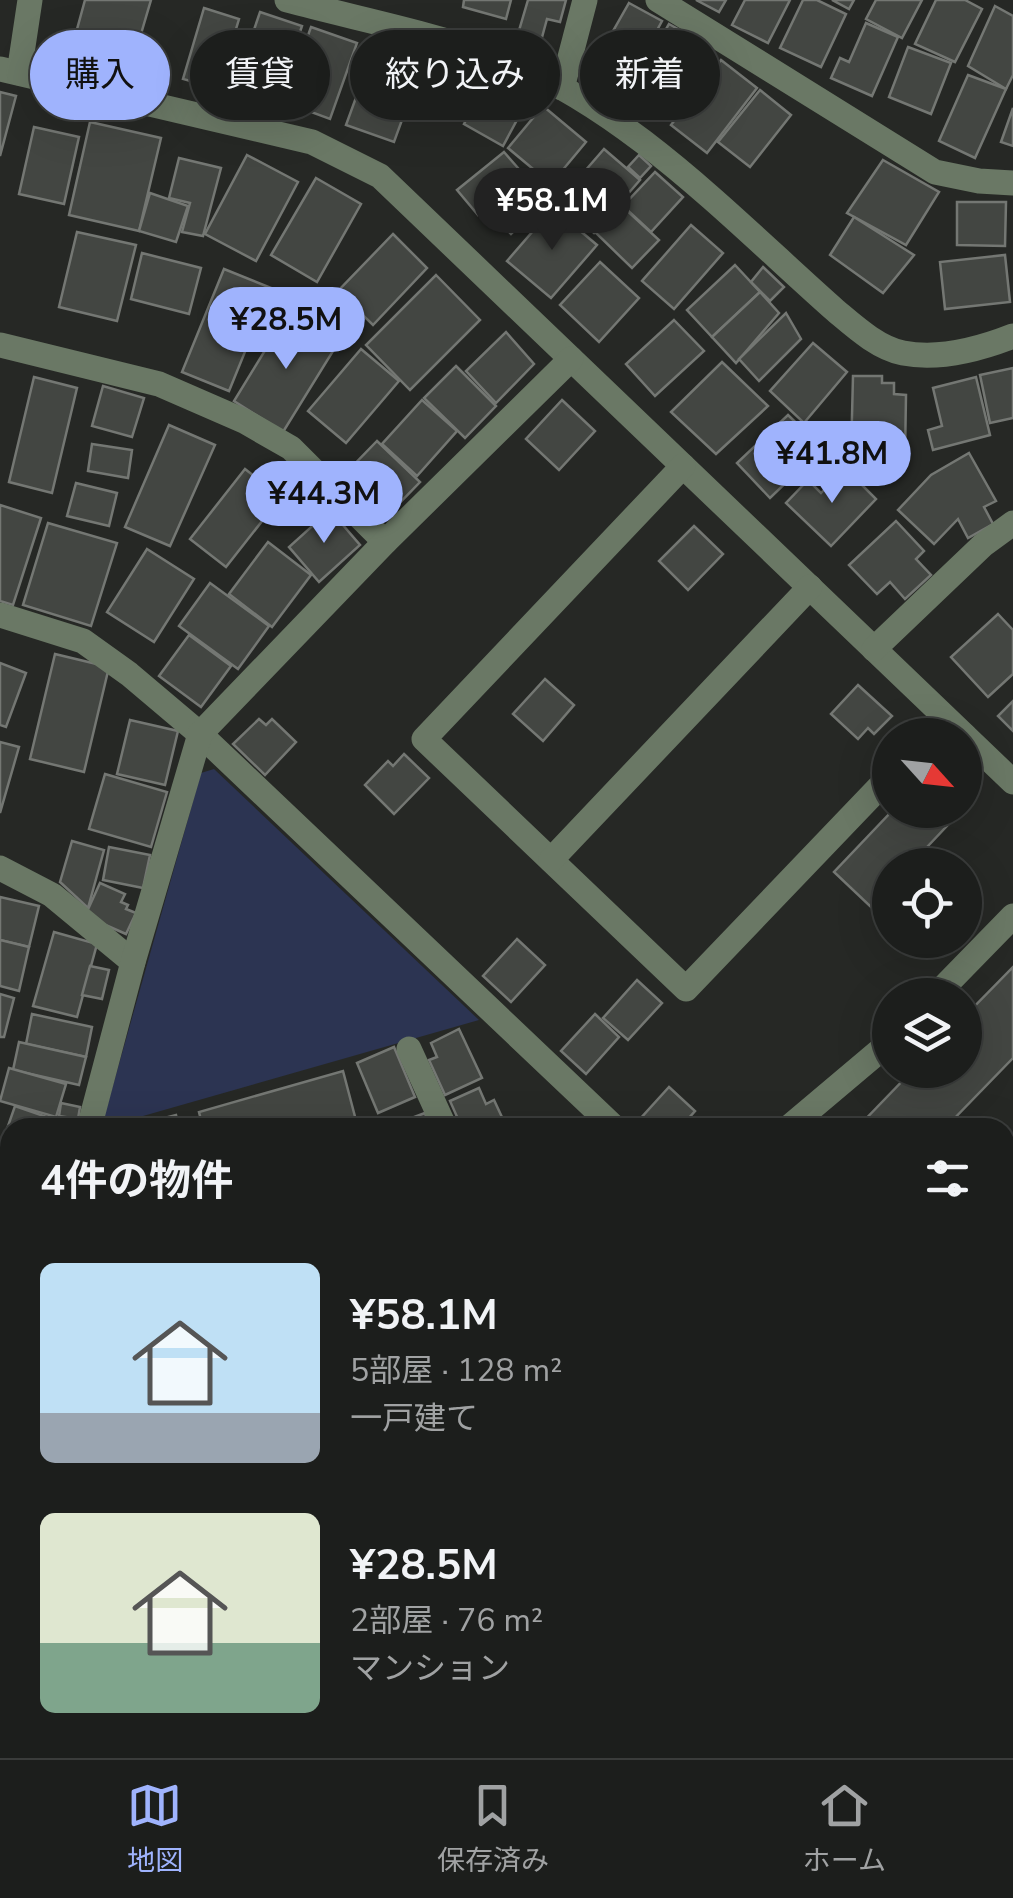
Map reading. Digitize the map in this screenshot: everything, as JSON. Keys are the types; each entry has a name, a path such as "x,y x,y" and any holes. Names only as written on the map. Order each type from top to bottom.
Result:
{"street":[{"path":"30,0 9,71 312,142 380,176 874,648 939,718"},
{"path":"287,0 495,56 562,88 616,120 870,338 902,353 946,354 1013,336"},
{"path":"562,88 585,0"},
{"path":"658,0 935,172 1013,183"},
{"path":"0,345 159,384 244,420 290,448 385,542"},
{"path":"93,1118 133,962 200,734 385,542 571,359"},
{"path":"683,466 424,740 686,989 872,795"},
{"path":"874,648 983,545 1013,523"},
{"path":"551,860 810,587"},
{"path":"0,615 83,641 129,674 200,734 604,1118"},
{"path":"982,756 1013,782"},
{"path":"0,868 52,895 133,962"},
{"path":"953,978 1013,916"},
{"path":"409,1049 440,1118"},
{"path":"806,1118 872,1058"}],"shaded area":[{"path":"214,769 479,1020 136,1118 104,1118 201,773"}],"building":[{"path":"85,0 151,0 142,30 77,30"},
{"path":"464,0 511,0 506,19 463,7"},
{"path":"528,0 566,0 560,22 547,19 544,30 519,30"},
{"path":"696,0 726,0 719,12"},
{"path":"745,0 790,0 768,43 732,25"},
{"path":"803,0 817,0 846,14 821,67 780,48"},
{"path":"832,0 854,0 849,9"},
{"path":"876,0 922,0 902,38 866,19"},
{"path":"936,0 965,0 982,9 955,62 915,44"},
{"path":"629,3 662,21 657,30 614,30"},
{"path":"995,6 1013,16 1013,75 1006,89 968,66"},
{"path":"204,8 239,19 236,30 197,30"},
{"path":"260,12 302,26 301,30 254,30"},
{"path":"866,23 898,37 872,96 831,78 840,58 849,62"},
{"path":"330,34 350,41 350,63 330,119"},
{"path":"908,47 951,63 931,114 889,97"},
{"path":"190,55 190,81 183,79"},
{"path":"720,61 757,88 707,153 671,125 675,120 720,120"},
{"path":"968,75 1006,89 975,158 939,141"},
{"path":"760,90 791,115 750,167 718,142"},
{"path":"0,92 16,96 0,156"},
{"path":"1013,108 1013,146 1001,142"},
{"path":"350,114 350,120 402,120 394,142 346,125"},
{"path":"466,120 517,120 503,146 464,124"},
{"path":"531,120 560,120 586,142 551,184 508,148"},
{"path":"90,122 161,138 139,231 69,215"},
{"path":"34,127 79,137 64,204 19,194"},
{"path":"604,149 640,180 594,233 558,202"},
{"path":"504,152 525,176 478,215 457,190"},
{"path":"247,155 298,182 256,261 205,234"},
{"path":"639,155 651,166 640,178 628,167"},
{"path":"179,158 221,168 203,236 182,232 190,203 169,198"},
{"path":"883,160 939,192 906,245 847,213"},
{"path":"655,172 683,197 651,232 623,206"},
{"path":"531,176 550,195 511,234 492,214"},
{"path":"316,178 361,204 317,282 271,255"},
{"path":"150,193 188,206 176,242 139,231"},
{"path":"957,202 1006,202 1005,246 957,245"},
{"path":"622,206 659,240 632,268 596,233"},
{"path":"553,208 597,245 551,298 507,261"},
{"path":"854,217 914,255 883,293 830,255"},
{"path":"691,225 723,253 674,309 642,281"},
{"path":"77,232 136,245 117,321 59,307"},
{"path":"393,234 427,268 373,325 338,291"},
{"path":"142,253 201,268 189,314 131,299"},
{"path":"1005,255 1010,302 945,309 940,262"},
{"path":"600,262 639,298 599,342 560,305"},
{"path":"735,265 760,292 712,337 687,310"},
{"path":"763,267 784,287 770,301 751,282"},
{"path":"224,269 271,288 229,391 182,372"},
{"path":"436,275 480,320 410,390 366,345"},
{"path":"760,292 779,313 736,363 712,337"},
{"path":"288,313 338,343 283,432 234,401"},
{"path":"786,313 801,339 759,381 739,359"},
{"path":"674,320 704,351 655,396 626,364"},
{"path":"506,332 534,364 496,403 466,371"},
{"path":"813,343 847,372 804,423 770,391"},
{"path":"361,349 399,381 346,443 308,411"},
{"path":"722,362 768,406 716,454 671,412"},
{"path":"456,366 496,406 465,438 424,398"},
{"path":"1013,368 1013,418 990,423 980,375"},
{"path":"853,376 882,376 882,383 894,383 894,394 906,395 905,457 851,456"},
{"path":"34,377 77,388 52,493 9,482"},
{"path":"976,377 990,435 933,450 928,430 942,426 933,388"},
{"path":"103,386 144,398 132,437 92,426"},
{"path":"422,400 457,431 417,476 382,444"},
{"path":"562,400 595,431 559,470 526,439"},
{"path":"788,415 822,448 770,498 737,463"},
{"path":"169,425 215,445 170,546 125,527"},
{"path":"377,441 420,482 387,516 344,475"},
{"path":"92,444 132,450 128,478 88,471"},
{"path":"969,453 996,501 984,507 993,524 968,538 958,519 934,544 898,510 931,475"},
{"path":"845,468 876,499 831,546 786,503 808,480 821,493"},
{"path":"245,469 281,497 226,567 190,539"},
{"path":"76,483 117,493 109,526 67,516"},
{"path":"0,505 41,518 13,605 0,601"},
{"path":"330,510 360,545 319,582 289,547"},
{"path":"896,521 924,551 916,559 931,575 905,599 890,582 877,594 849,565"},
{"path":"48,523 117,543 91,626 23,605"},
{"path":"694,526 723,554 688,590 659,561"},
{"path":"268,542 311,575 272,627 229,594"},
{"path":"147,549 194,579 154,642 107,612"},
{"path":"210,583 269,626 238,669 179,626"},
{"path":"998,614 1013,630 1013,674 988,697 951,657"},
{"path":"189,635 231,666 201,707 159,676"},
{"path":"55,654 109,667 84,772 30,759"},
{"path":"0,663 26,673 6,727 0,725"},
{"path":"545,679 574,705 543,741 513,714"},
{"path":"858,685 892,716 872,718 872,732 868,728 858,739 831,714"},
{"path":"1013,701 1013,731 998,716"},
{"path":"259,719 266,725 272,719 296,742 265,775 233,744"},
{"path":"130,720 178,731 165,785 117,774"},
{"path":"0,742 19,747 0,813"},
{"path":"404,754 429,778 394,814 365,785 388,761 393,766"},
{"path":"105,774 167,792 151,847 89,829"},
{"path":"876,828 945,828 926,848 872,848 871,907 834,872"},
{"path":"72,841 104,850 88,908 60,882"},
{"path":"109,847 150,855 143,888 103,880"},
{"path":"100,883 125,894 121,902 136,913 126,934 85,916"},
{"path":"0,897 39,906 29,947 0,940"},
{"path":"54,932 97,944 77,1017 33,1006"},
{"path":"517,939 545,965 511,1002 483,976"},
{"path":"0,940 29,947 19,991 0,986"},
{"path":"90,966 109,970 102,999 82,995"},
{"path":"1013,967 1013,1058 955,1118 867,1118 896,1088 982,1088 982,999"},
{"path":"637,980 662,1003 628,1040 603,1018"},
{"path":"0,994 14,998 4,1037 0,1037"},
{"path":"32,1014 92,1027 86,1057 26,1044"},
{"path":"595,1014 619,1037 586,1074 561,1051"},
{"path":"459,1029 482,1078 445,1095 429,1060 437,1057 431,1043"},
{"path":"19,1042 86,1057 79,1085 13,1070"},
{"path":"394,1047 415,1097 378,1113 357,1063"},
{"path":"9,1068 66,1084 56,1117 0,1101"},
{"path":"343,1071 355,1118 200,1118 199,1112"},
{"path":"669,1087 695,1111 689,1118 641,1118"},
{"path":"479,1088 486,1104 494,1100 502,1118 458,1118 450,1101"},
{"path":"61,1103 80,1107 78,1118 59,1116"},
{"path":"15,1106 50,1118 11,1118"}]}
